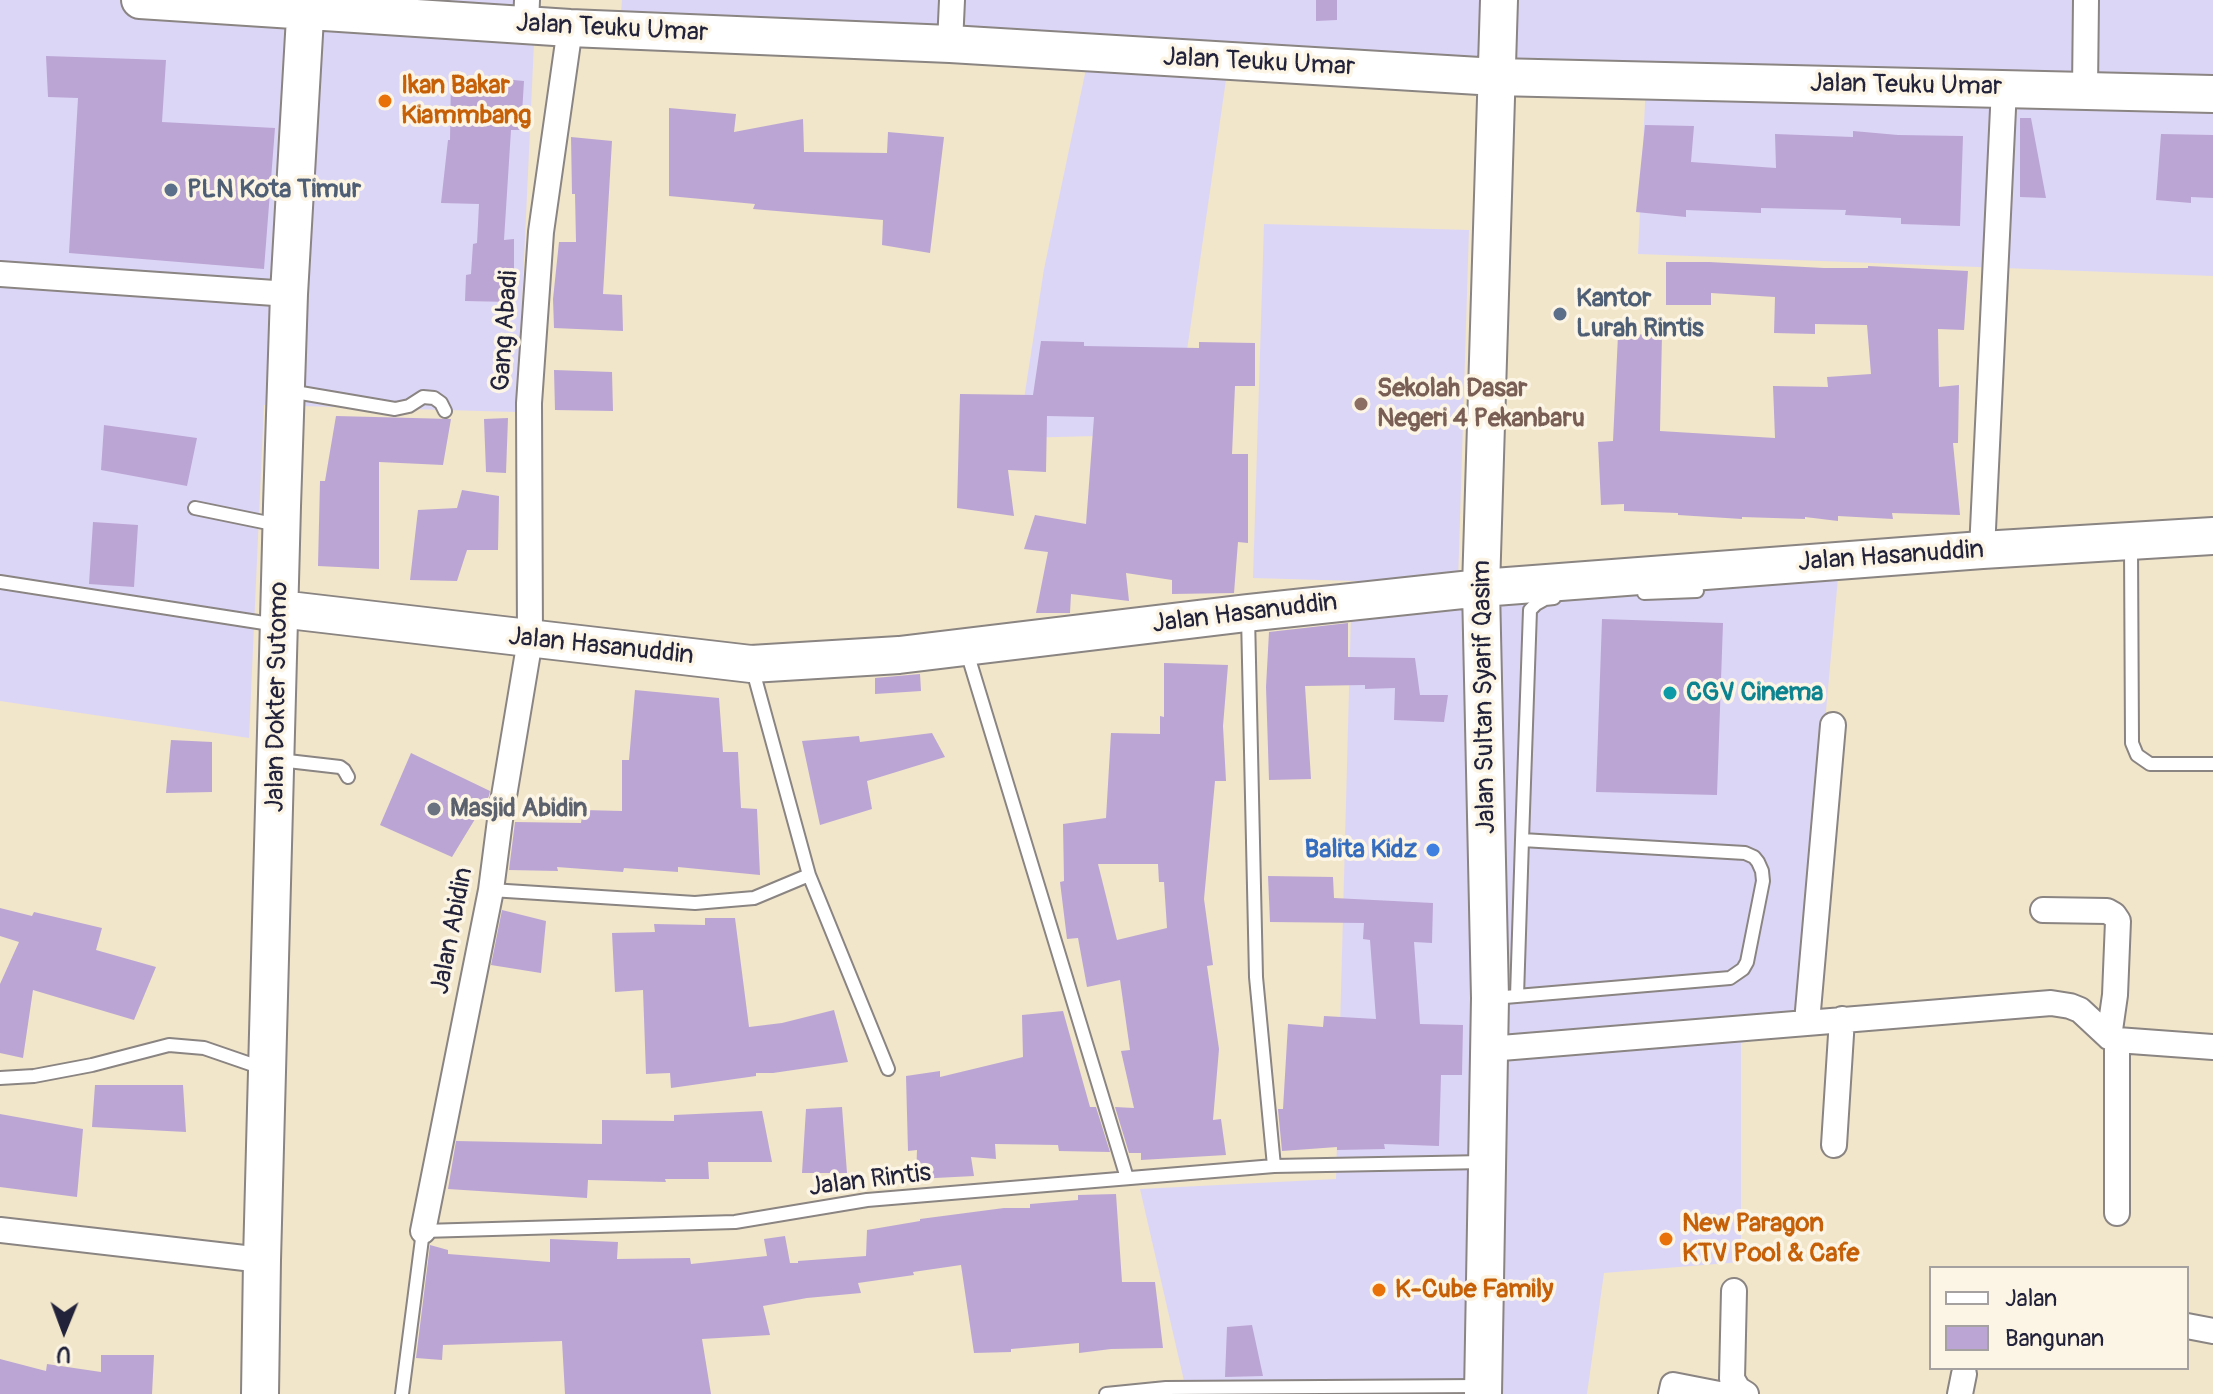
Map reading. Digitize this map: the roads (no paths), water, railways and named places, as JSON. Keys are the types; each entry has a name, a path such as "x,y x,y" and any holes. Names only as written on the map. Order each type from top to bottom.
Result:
{"street":[{"name":"Jalan Teuku Umar","path":"140,0 514,15 570,28 950,44 1496,77 2213,94"},
{"path":"950,44 952,0"},
{"name":"Jalan Sultan Syarif Qasim","path":"1483,1390 1489,1049 1503,997 1481,588 1499,0"},
{"path":"2085,90 2086,0"},
{"name":"Jalan Dokter Sutomo","path":"260,1394 289,294 306,5"},
{"name":"Gang Abadi","path":"530,640 529,403 541,232 570,28"},
{"path":"1982,550 2004,88"},
{"path":"0,274 289,294"},
{"name":"Jalan Hasanuddin","path":"280,618 530,640 751,664 899,655 1481,588 1982,550 2213,536"},
{"name":"Jalan Abidin","path":"423,1231 491,890 530,640"},
{"path":"1807,1022 1833,725"},
{"path":"2043,910 2107,911 2118,921 2113,1038 2117,1213"},
{"path":"1489,1049 2051,1003 2080,1010 2113,1038 2213,1047"},
{"path":"1834,1145 1842,1019"},
{"path":"0,1230 262,1260"},
{"path":"1734,1291 1732,1379 1738,1389 1746,1394"},
{"path":"2189,1326 2213,1331"},
{"path":"1671,1394 1673,1385 1719,1394"}],"lane":[{"path":"286,390 395,409 409,406 423,397 434,398 445,411"},
{"path":"195,508 282,525"},
{"path":"2131,543 2132,743 2137,755 2150,764 2213,764"},
{"path":"0,582 280,618"},
{"path":"1636,594 1697,591"},
{"path":"1522,840 1745,853 1754,857 1762,871 1763,881 1747,962 1730,978 1503,997 1522,840 1530,610 1545,599 1560,598"},
{"path":"1247,613 1256,977 1274,1166"},
{"path":"966,647 1127,1178"},
{"path":"751,664 809,875 888,1069"},
{"path":"276,759 340,767 348,777"},
{"path":"491,890 695,903 754,898 809,875"},
{"path":"0,1078 34,1076 92,1065 169,1045 204,1048 268,1070"},
{"name":"Jalan Rintis","path":"423,1231 735,1222 867,1200 1274,1166 1487,1162"},
{"path":"402,1394 423,1231"},
{"path":"1106,1394 1166,1388 1483,1390"}],"place":[{"name":"Ikan Bakar Kiammbang","path":"385,101"},
{"name":"PLN Kota Timur","path":"171,190"},
{"name":"Kantor Lurah Rintis","path":"1560,314"},
{"name":"Sekolah Dasar Negeri 4 Pekanbaru","path":"1361,404"},
{"name":"CGV Cinema","path":"1670,693"},
{"name":"Masjid Abidin","path":"434,809"},
{"name":"Balita Kidz","path":"1433,850"},
{"name":"New Paragon KTV Pool & Cafe","path":"1666,1239"},
{"name":"K-Cube Family","path":"1379,1290"}]}
